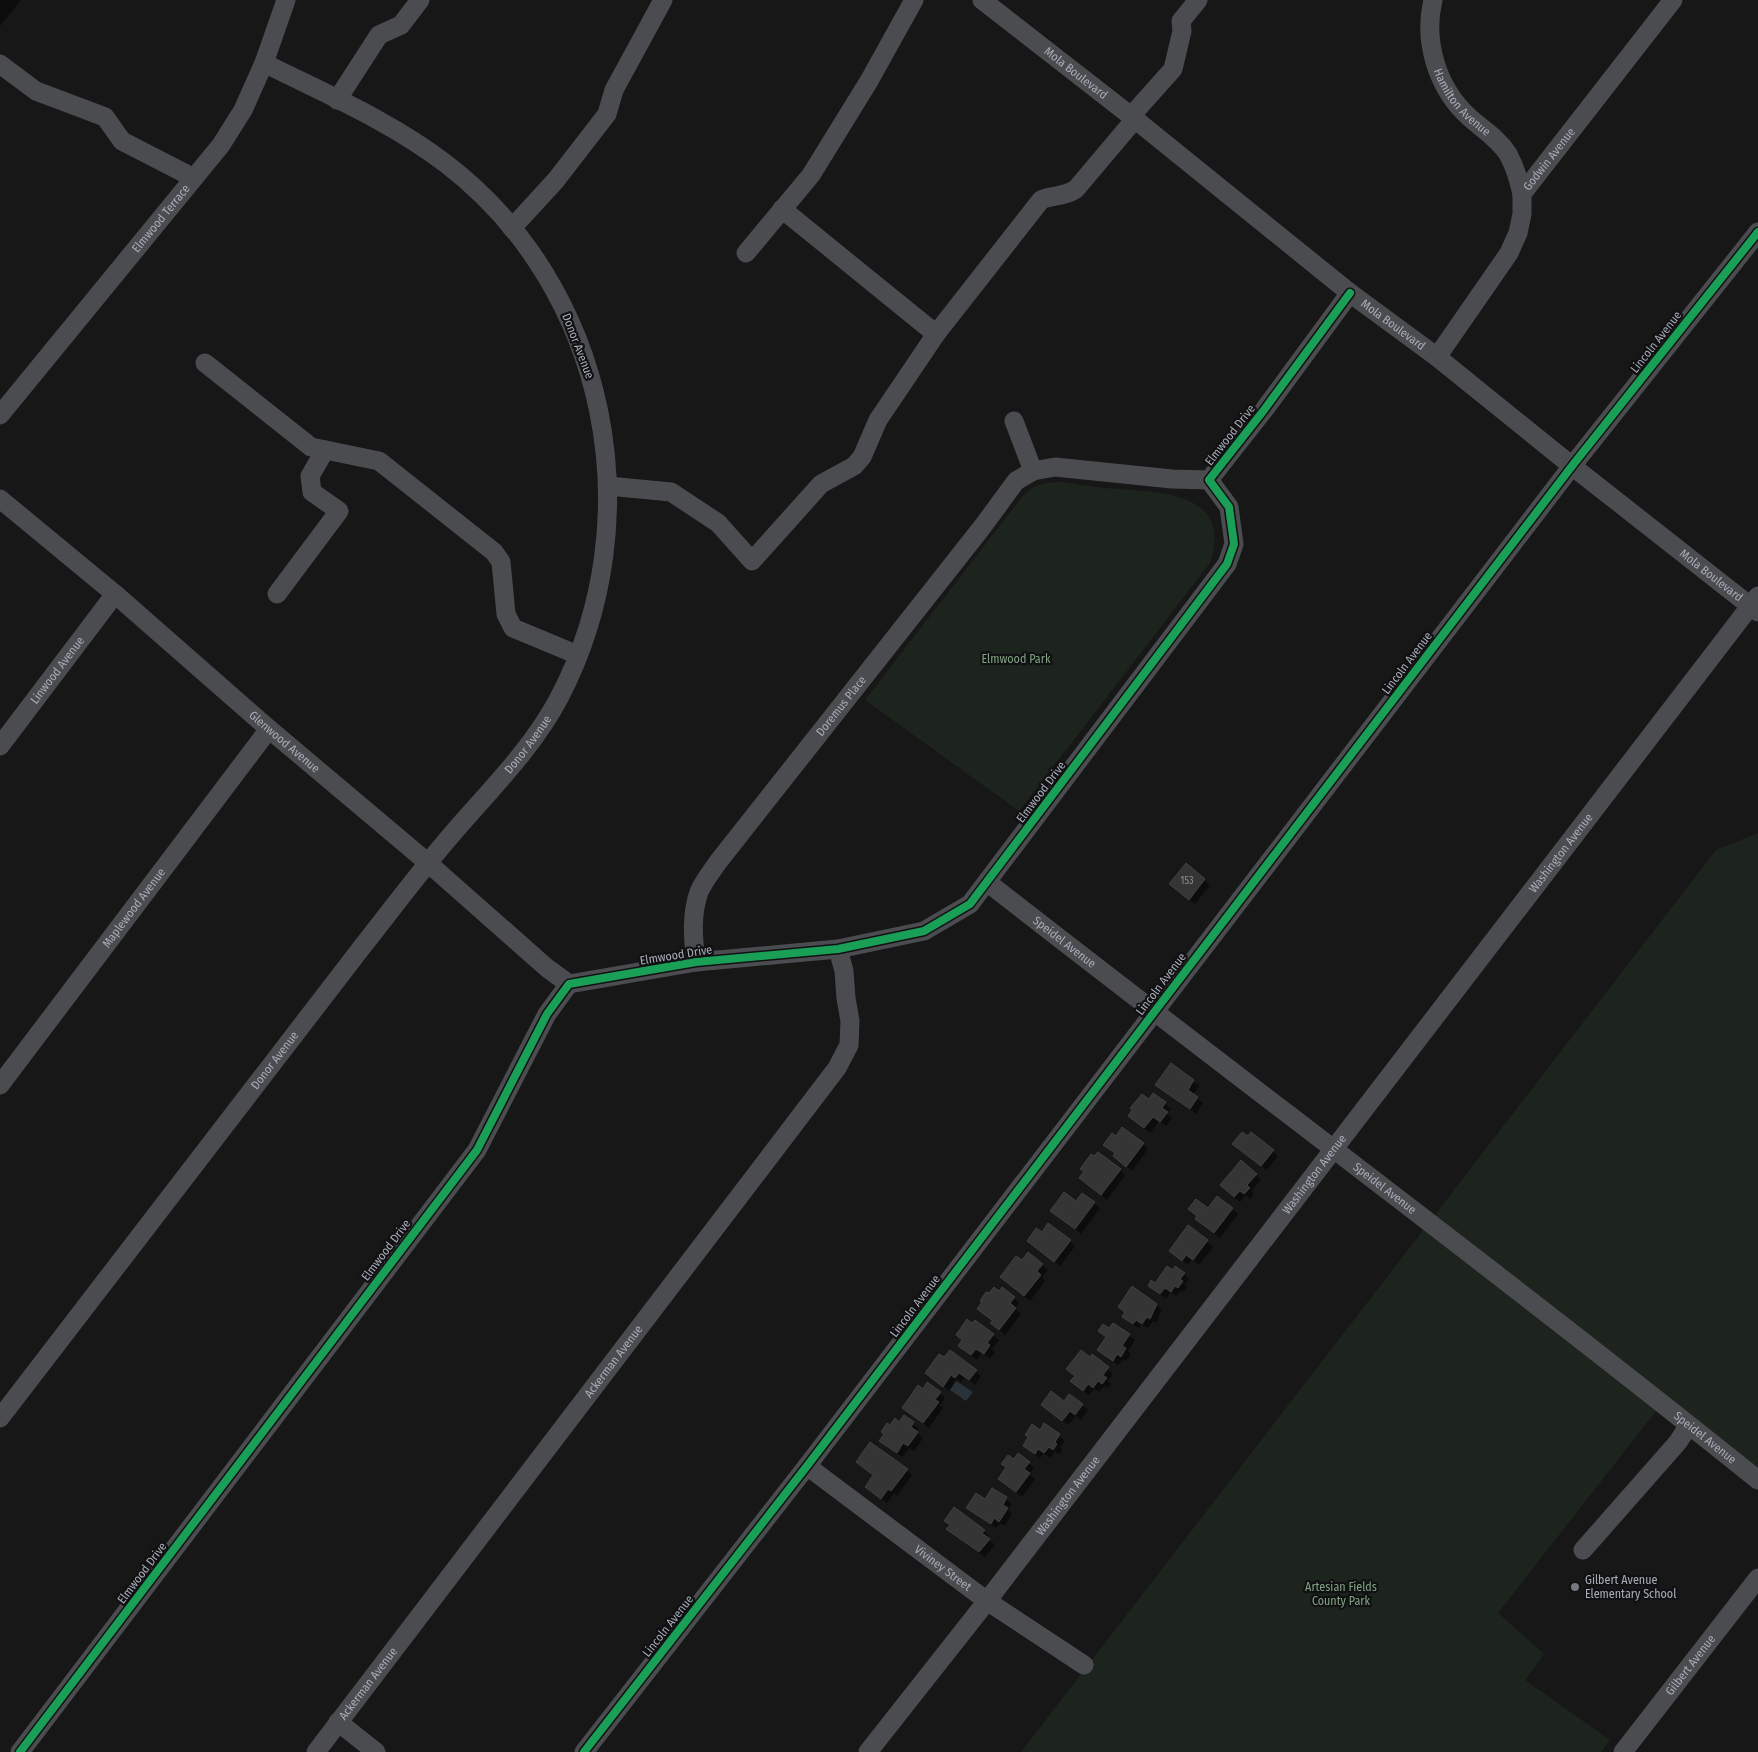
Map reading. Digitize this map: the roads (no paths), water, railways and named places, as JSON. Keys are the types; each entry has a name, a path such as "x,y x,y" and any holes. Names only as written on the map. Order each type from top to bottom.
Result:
{"street":[{"name":"Elmwood Terrace","path":"0,415 221,145 243,110 264,63 286,0"},
{"path":"338,100 379,34 401,25 420,0"},
{"path":"512,228 556,180 607,114 614,90 663,0"},
{"path":"746,253 811,175 869,82 914,0"},
{"name":"Mola Boulevard","path":"982,0 1133,118 1350,293 1437,356 1572,466 1755,605"},
{"path":"608,486 671,492 718,523 752,561 821,484 854,466 862,457 878,420 936,334 1041,200 1051,196 1070,193 1076,189 1173,69 1182,31 1181,21 1198,0"},
{"name":"Hamilton Avenue","path":"1433,0 1430,28 1433,54 1441,78 1452,99 1468,116 1495,138 1508,154 1517,174 1522,194"},
{"name":"Godwin Avenue","path":"1437,356 1509,253 1518,233 1522,214 1522,194 1673,0"},
{"name":"Donor Avenue","path":"0,1418 427,862 534,739 557,701 578,655 589,626 600,583 606,539 608,486 600,413 589,370 576,335 557,295 534,257 512,228 476,189 448,165 411,139 264,63"},
{"path":"0,64 36,91 105,117 122,141 194,178"},
{"path":"782,209 936,334"},
{"name":"Lincoln Avenue","path":"584,1752 807,1466 1572,466 1758,232"},
{"name":"Elmwood Drive","path":"20,1752 477,1150 547,1014 570,984 696,962 838,949 924,931 970,904 1227,564 1234,544 1229,507 1208,480 1264,410 1350,293"},
{"path":"206,364 311,447 379,461 494,552 501,562 506,614 513,628 578,655"},
{"path":"1014,421 1034,471"},
{"path":"277,594 339,511 312,492 310,476 325,450"},
{"name":"Doremus Place","path":"696,962 693,938 694,913 700,891 718,862 984,526 1016,481 1034,471 1055,467 1172,479 1208,480"},
{"name":"Glenwood Avenue","path":"0,499 115,594 269,729 427,862 548,968 570,984"},
{"name":"Linwood Avenue","path":"0,746 115,594"},
{"name":"Washington Avenue","path":"868,1752 987,1601 1755,605"},
{"name":"Maplewood Avenue","path":"0,1085 269,729"},
{"name":"Speidel Avenue","path":"987,882 1690,1425 1758,1480"},
{"name":"Ackerman Avenue","path":"316,1752 837,1068 849,1045 850,1021 844,971 838,949"},
{"path":"1582,1550 1678,1442 1690,1425"},
{"name":"Viviney Street","path":"807,1466 987,1601 1084,1665"},
{"name":"Gilbert Avenue","path":"1623,1752 1758,1578"},
{"path":"338,1722 376,1752"}],"place":[{"name":"Gilbert Avenue Elementary School","path":"1575,1587"}],"park label":[{"name":"Elmwood Park","path":"1016,659"},
{"name":"Artesian Fields County Park","path":"1341,1594"}]}
